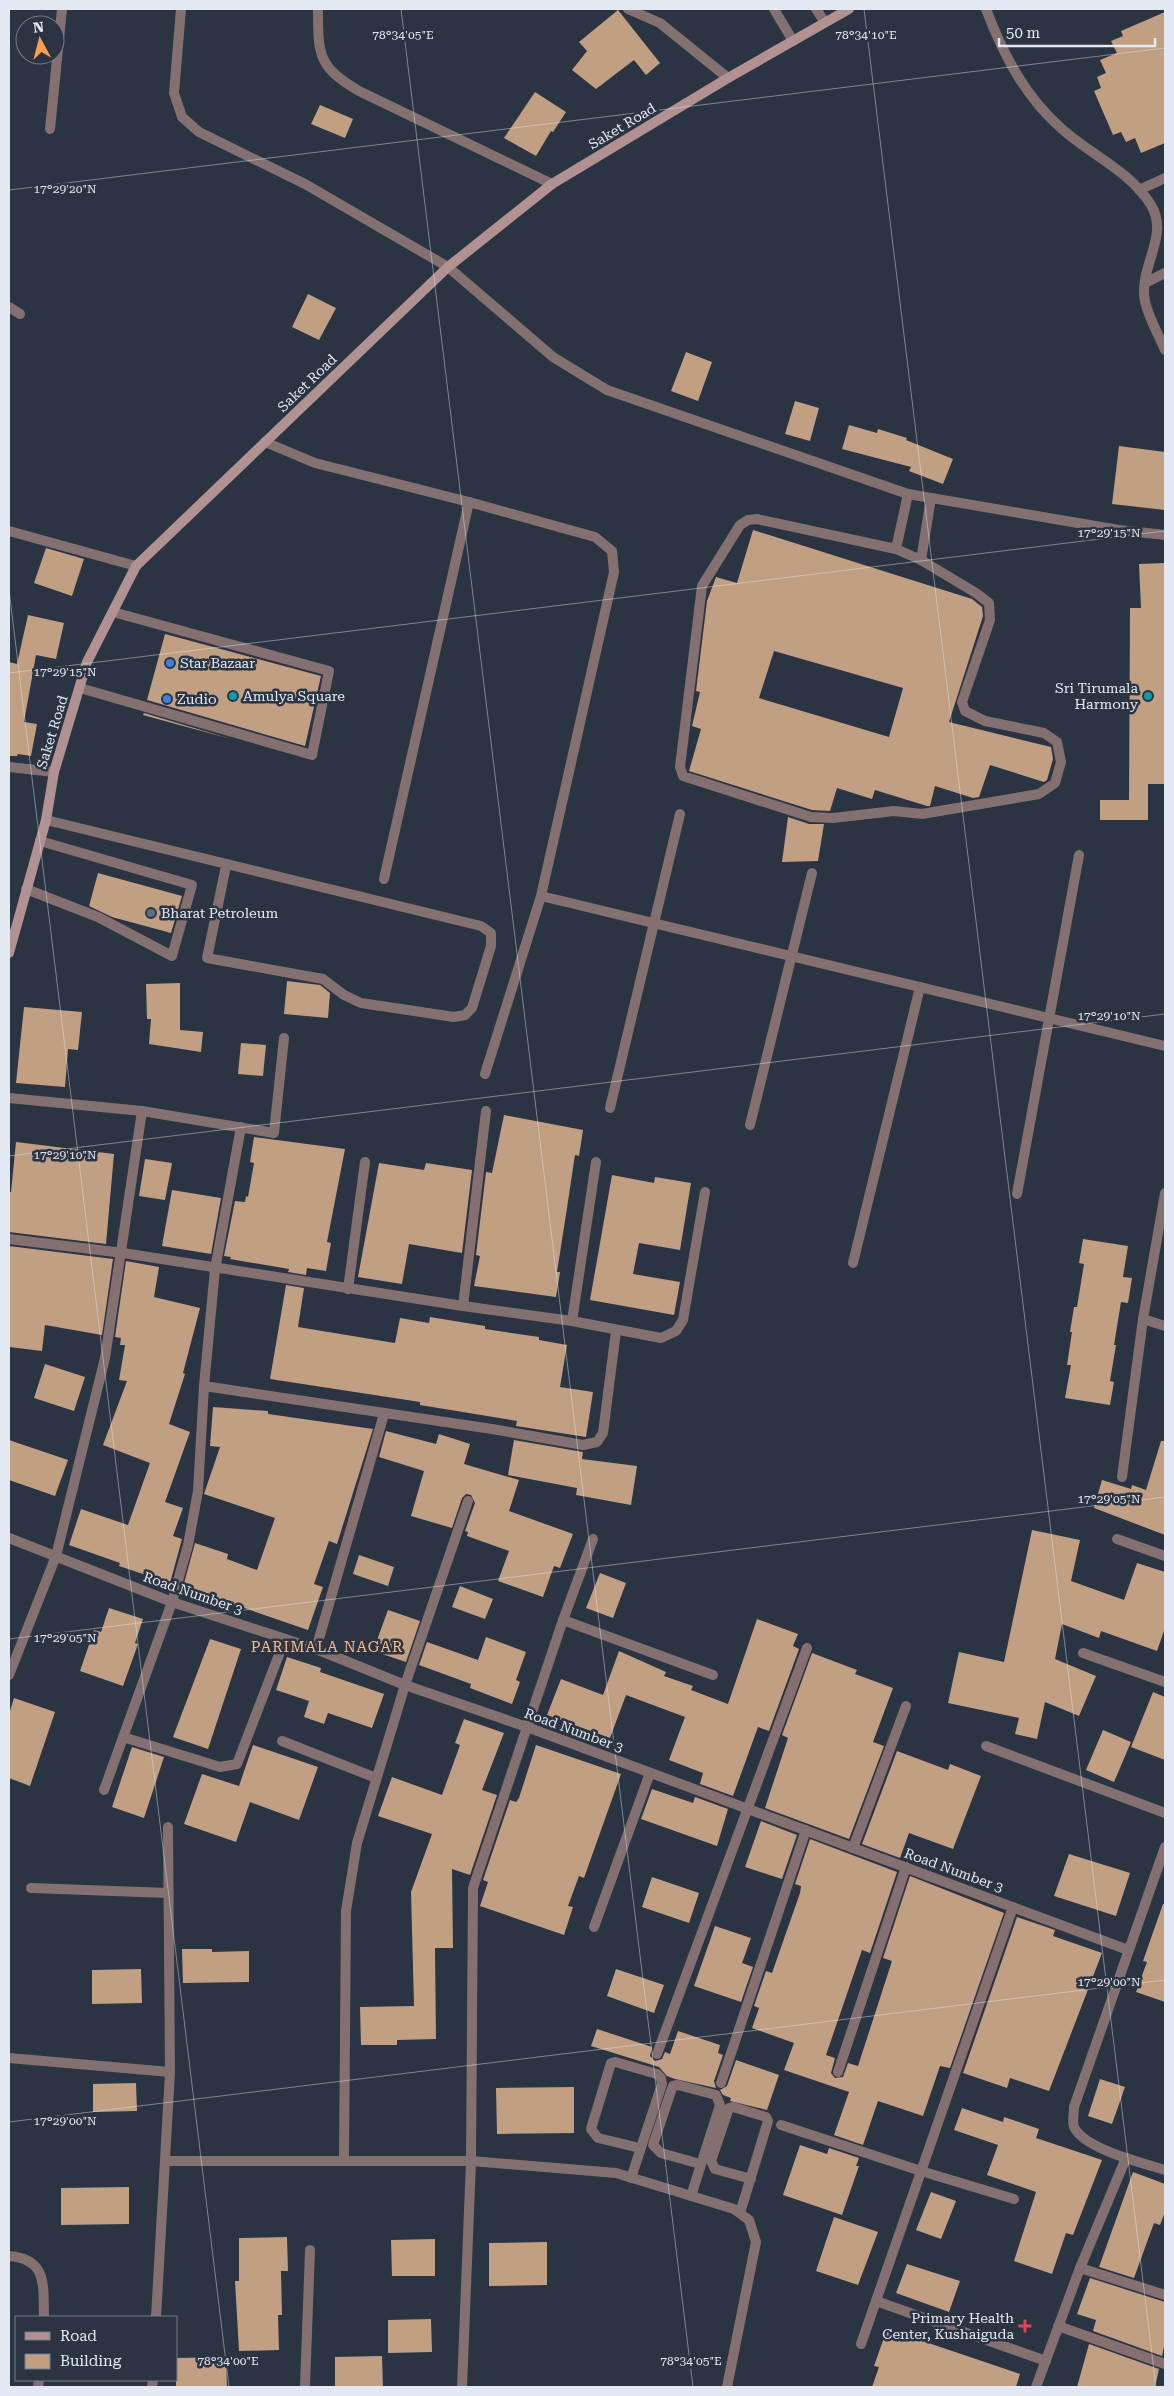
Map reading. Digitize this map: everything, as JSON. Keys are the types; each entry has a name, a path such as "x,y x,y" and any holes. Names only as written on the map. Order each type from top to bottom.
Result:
{"street":[{"path":"50,129 62,9"},
{"path":"181,9 174,93 182,117 193,127 199,132 305,184 448,267 553,357 607,390 908,494 1119,530 1165,535"},
{"path":"318,9 318,36 324,63 335,77 359,91 552,184"},
{"path":"628,9 660,23 728,78"},
{"path":"774,9 793,41"},
{"path":"816,9 824,21"},
{"name":"Saket Road","path":"9,953 46,820 54,772 88,662 136,566 448,267 552,184 824,21 849,9"},
{"path":"986,9 996,37 1026,92 1062,130 1099,155 1139,190 1151,206 1158,223 1156,240 1145,283 1145,301 1165,350"},
{"path":"1139,190 1165,178"},
{"path":"1145,283 1165,273"},
{"path":"9,307 20,314"},
{"path":"265,442 315,462 595,537 612,551 614,572 541,896 485,1074"},
{"path":"896,549 908,494"},
{"path":"921,560 931,498"},
{"path":"384,879 469,502"},
{"path":"757,519 896,549 921,560 976,593 989,603 990,620 962,702 965,711 985,721 1044,733 1057,742 1061,762 1055,783 1039,794 922,814 894,811 833,818 811,817 684,776 680,767 702,586 740,525 748,520 757,519"},
{"path":"9,531 136,566"},
{"path":"80,688 312,755 329,671 113,612"},
{"path":"9,767 54,772"},
{"path":"610,1108 656,923 680,814"},
{"path":"46,820 226,866 481,926 490,933 491,946 472,1008 465,1015 454,1017 360,1003 344,995 323,979 207,958 226,866"},
{"path":"26,889 98,917 172,956 192,885 40,841"},
{"path":"1017,1194 1079,855"},
{"path":"750,1126 790,956 812,873"},
{"path":"541,896 1165,1046"},
{"path":"853,1263 920,987"},
{"path":"9,1098 142,1112 274,1133 284,1038"},
{"path":"463,1306 486,1111"},
{"path":"9,1676 56,1556 105,1358 123,1253 142,1112"},
{"path":"104,1790 172,1602 188,1545 198,1491 204,1386 215,1269 241,1127"},
{"path":"348,1289 365,1162"},
{"path":"572,1321 596,1162"},
{"path":"9,1238 123,1253 215,1269 572,1321 616,1331 661,1338 676,1331 682,1320 706,1192"},
{"path":"1122,1477 1143,1319 1165,1193"},
{"path":"1143,1319 1165,1326"},
{"path":"204,1386 492,1429 583,1445 597,1442 603,1433 616,1331"},
{"path":"316,1649 384,1414"},
{"path":"344,2160 346,1911 357,1844 405,1685 468,1501"},
{"name":"Road Number 3","path":"9,1538 172,1602 316,1649 405,1685 527,1727 1128,1950"},
{"path":"1117,1539 1165,1556"},
{"path":"462,2387 471,2161 473,1888 563,1620 593,1540"},
{"path":"563,1620 713,1675"},
{"path":"123,1737 220,1767 237,1764 285,1638"},
{"path":"657,2054 806,1648"},
{"path":"1083,1653 1165,1682"},
{"path":"853,1848 906,1706"},
{"path":"282,1741 376,1778"},
{"path":"986,1746 1165,1813"},
{"path":"594,1927 650,1773"},
{"path":"156,2316 170,2072 168,1827"},
{"path":"721,2083 806,1830"},
{"path":"1165,1847 1074,2107 1074,2126 1084,2139 1126,2158 1165,2170"},
{"path":"838,2072 906,1867"},
{"path":"31,1888 168,1893"},
{"path":"861,2344 1013,1907"},
{"path":"9,2058 170,2072"},
{"path":"631,2178 662,2084 661,2078 657,2074 615,2062 611,2063 591,2129 598,2138 640,2148"},
{"path":"691,2196 720,2100 716,2095 678,2085 671,2091 653,2145 661,2153 700,2164"},
{"path":"740,2214 751,2179 768,2121 766,2117 733,2107 729,2108 711,2161 712,2165 715,2168 751,2179"},
{"path":"781,2125 1014,2199"},
{"path":"1036,2387 1080,2268 1126,2158"},
{"path":"165,2161 471,2161 616,2173 734,2209 749,2220 756,2242 727,2387"},
{"path":"305,2387 310,2250"},
{"path":"9,2256 22,2257 34,2263 42,2278 44,2316"},
{"path":"1080,2268 1165,2296"},
{"path":"876,2301 1046,2361"},
{"path":"1058,2326 1165,2364"}],"building":[{"path":"618,10 660,63 646,75 634,60 596,89 572,70 587,51 579,42"},
{"path":"1165,12 1165,143 1141,153 1135,138 1126,142 1121,132 1113,135 1094,91 1101,88 1097,77 1106,73 1100,60 1117,53 1111,41 1123,36 1121,31"},
{"path":"535,92 566,112 553,132 551,131 536,156 504,138"},
{"path":"320,105 353,119 345,138 311,124"},
{"path":"308,294 336,308 319,340 292,327"},
{"path":"686,352 712,362 698,401 671,391"},
{"path":"795,401 819,408 810,441 785,434"},
{"path":"849,425 877,433 878,429 907,438 906,440 953,459 943,484 909,471 911,467 842,449"},
{"path":"1119,446 1165,452 1165,510 1112,504"},
{"path":"753,530 972,599 982,607 983,616 949,722 1051,747 1053,759 1047,780 1044,782 990,765 979,797 973,798 935,786 930,806 927,806 875,790 872,799 837,788 830,811 812,810 689,771 701,729 692,726 700,692 696,691 707,601 716,577 737,583","holes":["774,651 903,688 889,737 759,698"]},
{"path":"46,548 84,559 72,596 34,583"},
{"name":"Sri Tirumala Harmony","path":"1165,563 1165,784 1148,784 1148,820 1100,820 1100,800 1129,800 1130,608 1141,608 1139,564"},
{"path":"28,615 64,623 56,659 36,655 24,722 37,724 31,756 18,754 17,756 9,756 9,662 17,664"},
{"name":"Amulya Square","path":"165,634 321,676 305,746 147,700"},
{"path":"144,713 231,739 143,715"},
{"path":"788,817 809,824 824,824 818,861 782,862"},
{"path":"98,873 182,896 171,933 112,917 89,906"},
{"path":"287,981 320,985 330,993 328,1018 284,1014"},
{"path":"180,983 180,1030 203,1032 201,1052 149,1044 151,1019 147,1019 146,984"},
{"path":"24,1007 82,1012 78,1050 68,1049 65,1087 16,1083"},
{"path":"241,1043 266,1045 263,1076 238,1074"},
{"path":"504,1115 583,1130 579,1156 575,1155 557,1272 560,1272 556,1297 474,1286 480,1256 476,1255 486,1172 492,1173"},
{"path":"254,1137 345,1149 327,1242 331,1243 326,1271 307,1268 306,1275 288,1272 289,1269 230,1259 231,1257 224,1256 235,1201 245,1202 246,1196 248,1197 254,1163 250,1162"},
{"path":"16,1142 114,1154 106,1244 9,1232 9,1192 11,1192"},
{"path":"145,1159 172,1163 165,1200 139,1196"},
{"path":"379,1163 424,1170 426,1163 472,1170 462,1253 409,1244 402,1284 358,1277"},
{"path":"612,1175 654,1183 655,1177 691,1183 680,1250 639,1243 633,1274 680,1282 674,1315 590,1300"},
{"path":"172,1190 221,1198 211,1254 162,1246"},
{"path":"1083,1239 1128,1246 1123,1277 1132,1278 1128,1303 1121,1302 1110,1381 1114,1382 1110,1405 1065,1398 1071,1365 1067,1365 1072,1332 1070,1332 1074,1307 1077,1307 1084,1264 1079,1263"},
{"path":"9,1246 113,1259 102,1335 45,1325 42,1351 9,1347"},
{"path":"126,1261 159,1267 154,1297 200,1308 183,1373 185,1374 169,1424 190,1432 165,1502 183,1508 173,1536 182,1539 170,1583 119,1566 120,1563 69,1545 81,1509 128,1525 150,1463 103,1445 127,1381 119,1380 125,1345 120,1345 121,1338 115,1337"},
{"path":"286,1285 304,1288 298,1327 395,1343 400,1318 429,1323 430,1317 485,1326 485,1329 539,1337 539,1340 567,1345 560,1387 593,1392 586,1437 516,1426 517,1421 420,1405 420,1402 270,1379"},
{"path":"45,1364 85,1377 74,1411 34,1398"},
{"path":"213,1407 268,1411 268,1414 373,1429 337,1544 329,1541 314,1584 323,1587 308,1630 183,1587 195,1543 228,1554 227,1559 257,1570 275,1518 204,1494 220,1447 210,1446"},
{"path":"386,1431 436,1444 439,1434 470,1444 464,1464 519,1480 509,1511 573,1534 560,1568 554,1566 543,1597 498,1581 509,1551 467,1536 468,1532 465,1531 475,1503 471,1495 466,1494 462,1498 452,1528 411,1516 424,1471 379,1457"},
{"path":"9,1440 68,1460 55,1496 9,1480"},
{"path":"514,1440 583,1452 582,1459 637,1466 631,1505 576,1495 577,1488 508,1475"},
{"path":"1161,1441 1165,1441 1165,1535 1094,1508 1102,1480 1131,1489 1132,1485 1146,1490"},
{"path":"1032,1530 1080,1540 1071,1581 1124,1600 1137,1563 1165,1572 1165,1628 1157,1651 1101,1631 1099,1638 1062,1624 1055,1659 1096,1676 1079,1716 1045,1702 1037,1739 1015,1734 1019,1718 948,1703 959,1652 1004,1662"},
{"path":"359,1555 394,1567 388,1586 353,1574"},
{"path":"600,1573 626,1583 613,1618 586,1608"},
{"path":"460,1586 493,1599 485,1619 452,1607"},
{"path":"109,1608 143,1619 135,1643 138,1644 123,1686 80,1671 94,1630 101,1632"},
{"path":"388,1610 420,1621 406,1662 373,1651"},
{"path":"757,1619 798,1634 793,1646 799,1649 769,1731 758,1727 733,1796 700,1784 703,1773 669,1760 685,1717 626,1695 610,1738 547,1715 561,1679 603,1695 619,1651 666,1672 664,1676 693,1686 691,1690 728,1704"},
{"path":"486,1637 526,1652 516,1680 520,1682 512,1704 470,1688 471,1684 419,1665 427,1642 478,1660"},
{"path":"210,1639 241,1649 208,1749 173,1737"},
{"path":"812,1653 857,1670 855,1674 893,1688 873,1742 884,1746 849,1839 765,1808 788,1738 782,1735"},
{"path":"287,1657 321,1668 320,1672 384,1694 372,1728 328,1713 324,1724 304,1717 309,1701 276,1690"},
{"path":"1153,1692 1165,1697 1165,1760 1131,1747"},
{"path":"14,1698 55,1712 30,1786 9,1778 9,1714"},
{"path":"464,1719 504,1733 482,1790 497,1795 470,1875 452,1869 453,1948 435,1948 436,2039 397,2040 397,2045 361,2045 360,2007 414,2006 411,1892 432,1834 378,1816 392,1777 442,1795 460,1745 455,1743"},
{"path":"1103,1730 1131,1742 1114,1782 1086,1770"},
{"path":"253,1745 318,1767 299,1820 250,1802 236,1842 184,1824 202,1774 239,1786"},
{"path":"536,1745 621,1774 584,1878 579,1876 568,1906 573,1907 564,1935 480,1906 488,1882 483,1880 510,1800 516,1802 519,1798"},
{"path":"132,1747 164,1757 144,1818 112,1807"},
{"path":"897,1751 948,1770 950,1764 981,1776 953,1849 909,1833 900,1858 862,1844"},
{"path":"652,1789 693,1803 695,1797 728,1809 717,1846 641,1819"},
{"path":"761,1821 797,1835 782,1879 745,1867"},
{"path":"810,1839 897,1872 870,1953 862,1950 826,2055 835,2058 831,2073 835,2078 843,2077 848,2063 858,2066 892,1961 883,1958 910,1876 1004,1913 950,2068 940,2066 923,2116 878,2101 863,2145 834,2135 849,2092 784,2070 794,2043 752,2028 759,2008 754,2006 766,1971 772,1973 800,1893 801,1886 795,1884"},
{"path":"1069,1854 1130,1873 1116,1916 1054,1896"},
{"path":"652,1877 699,1893 689,1923 642,1907"},
{"path":"1163,1904 1165,1904 1165,2002 1136,1992 1147,1962 1143,1961"},
{"path":"1017,1917 1055,1930 1053,1936 1102,1953 1049,2091 1010,2078 1007,2088 963,2073"},
{"path":"715,1926 751,1938 742,1963 753,1967 741,2002 694,1986"},
{"path":"182,1949 212,1949 212,1952 249,1951 249,1982 183,1983"},
{"path":"141,1969 142,2003 92,2004 92,1970"},
{"path":"616,1969 664,1985 654,2013 607,1996"},
{"path":"597,2029 652,2047 650,2056 655,2061 662,2059 665,2052 670,2054 678,2031 720,2045 718,2053 723,2055 714,2081 716,2088 675,2079 667,2076 659,2067 591,2046"},
{"path":"736,2060 779,2075 767,2110 730,2101 731,2098 723,2095 720,2090 727,2086"},
{"path":"1100,2079 1125,2087 1112,2124 1088,2116"},
{"path":"136,2083 137,2111 93,2112 93,2084"},
{"path":"574,2087 574,2133 497,2134 496,2088"},
{"path":"962,2108 1003,2122 1004,2117 1039,2129 1036,2138 1102,2160 1073,2235 1066,2233 1052,2274 1014,2261 1036,2192 987,2175 998,2145 954,2130"},
{"path":"800,2145 827,2154 829,2148 859,2158 856,2166 859,2166 842,2215 783,2195"},
{"path":"1133,2172 1165,2184 1165,2212 1160,2225 1154,2223 1134,2278 1099,2267"},
{"path":"129,2187 129,2224 61,2225 61,2188"},
{"path":"931,2192 956,2201 941,2239 916,2230"},
{"path":"834,2217 878,2232 858,2285 816,2271"},
{"path":"287,2237 288,2271 281,2271 282,2315 278,2315 279,2350 239,2351 235,2281 239,2281 239,2238"},
{"path":"435,2239 435,2276 392,2276 391,2240"},
{"path":"547,2242 547,2285 489,2286 489,2243"},
{"path":"907,2264 960,2281 949,2312 896,2293"},
{"path":"1090,2278 1165,2302 1165,2342 1162,2356 1093,2331 1096,2320 1077,2314"},
{"path":"431,2319 432,2352 388,2353 388,2320"},
{"path":"887,2329 1020,2374 1016,2387 872,2387 879,2367 874,2366"},
{"path":"1089,2344 1159,2369 1155,2387 1077,2387"},
{"path":"382,2356 383,2387 335,2387 335,2357"},
{"path":"226,2357 227,2387 176,2387 176,2381 178,2381 178,2358"}],"place":[{"name":"Star Bazaar","path":"170,663"},
{"name":"Amulya Square","path":"233,696"},
{"name":"Sri Tirumala Harmony","path":"1148,696"},
{"name":"Zudio","path":"167,699"},
{"name":"Bharat Petroleum","path":"151,913"},
{"name":"Primary Health Center, Kushaiguda","path":"1025,2326"}],"district":[{"name":"PARIMALA NAGAR","path":"327,1647"}]}
